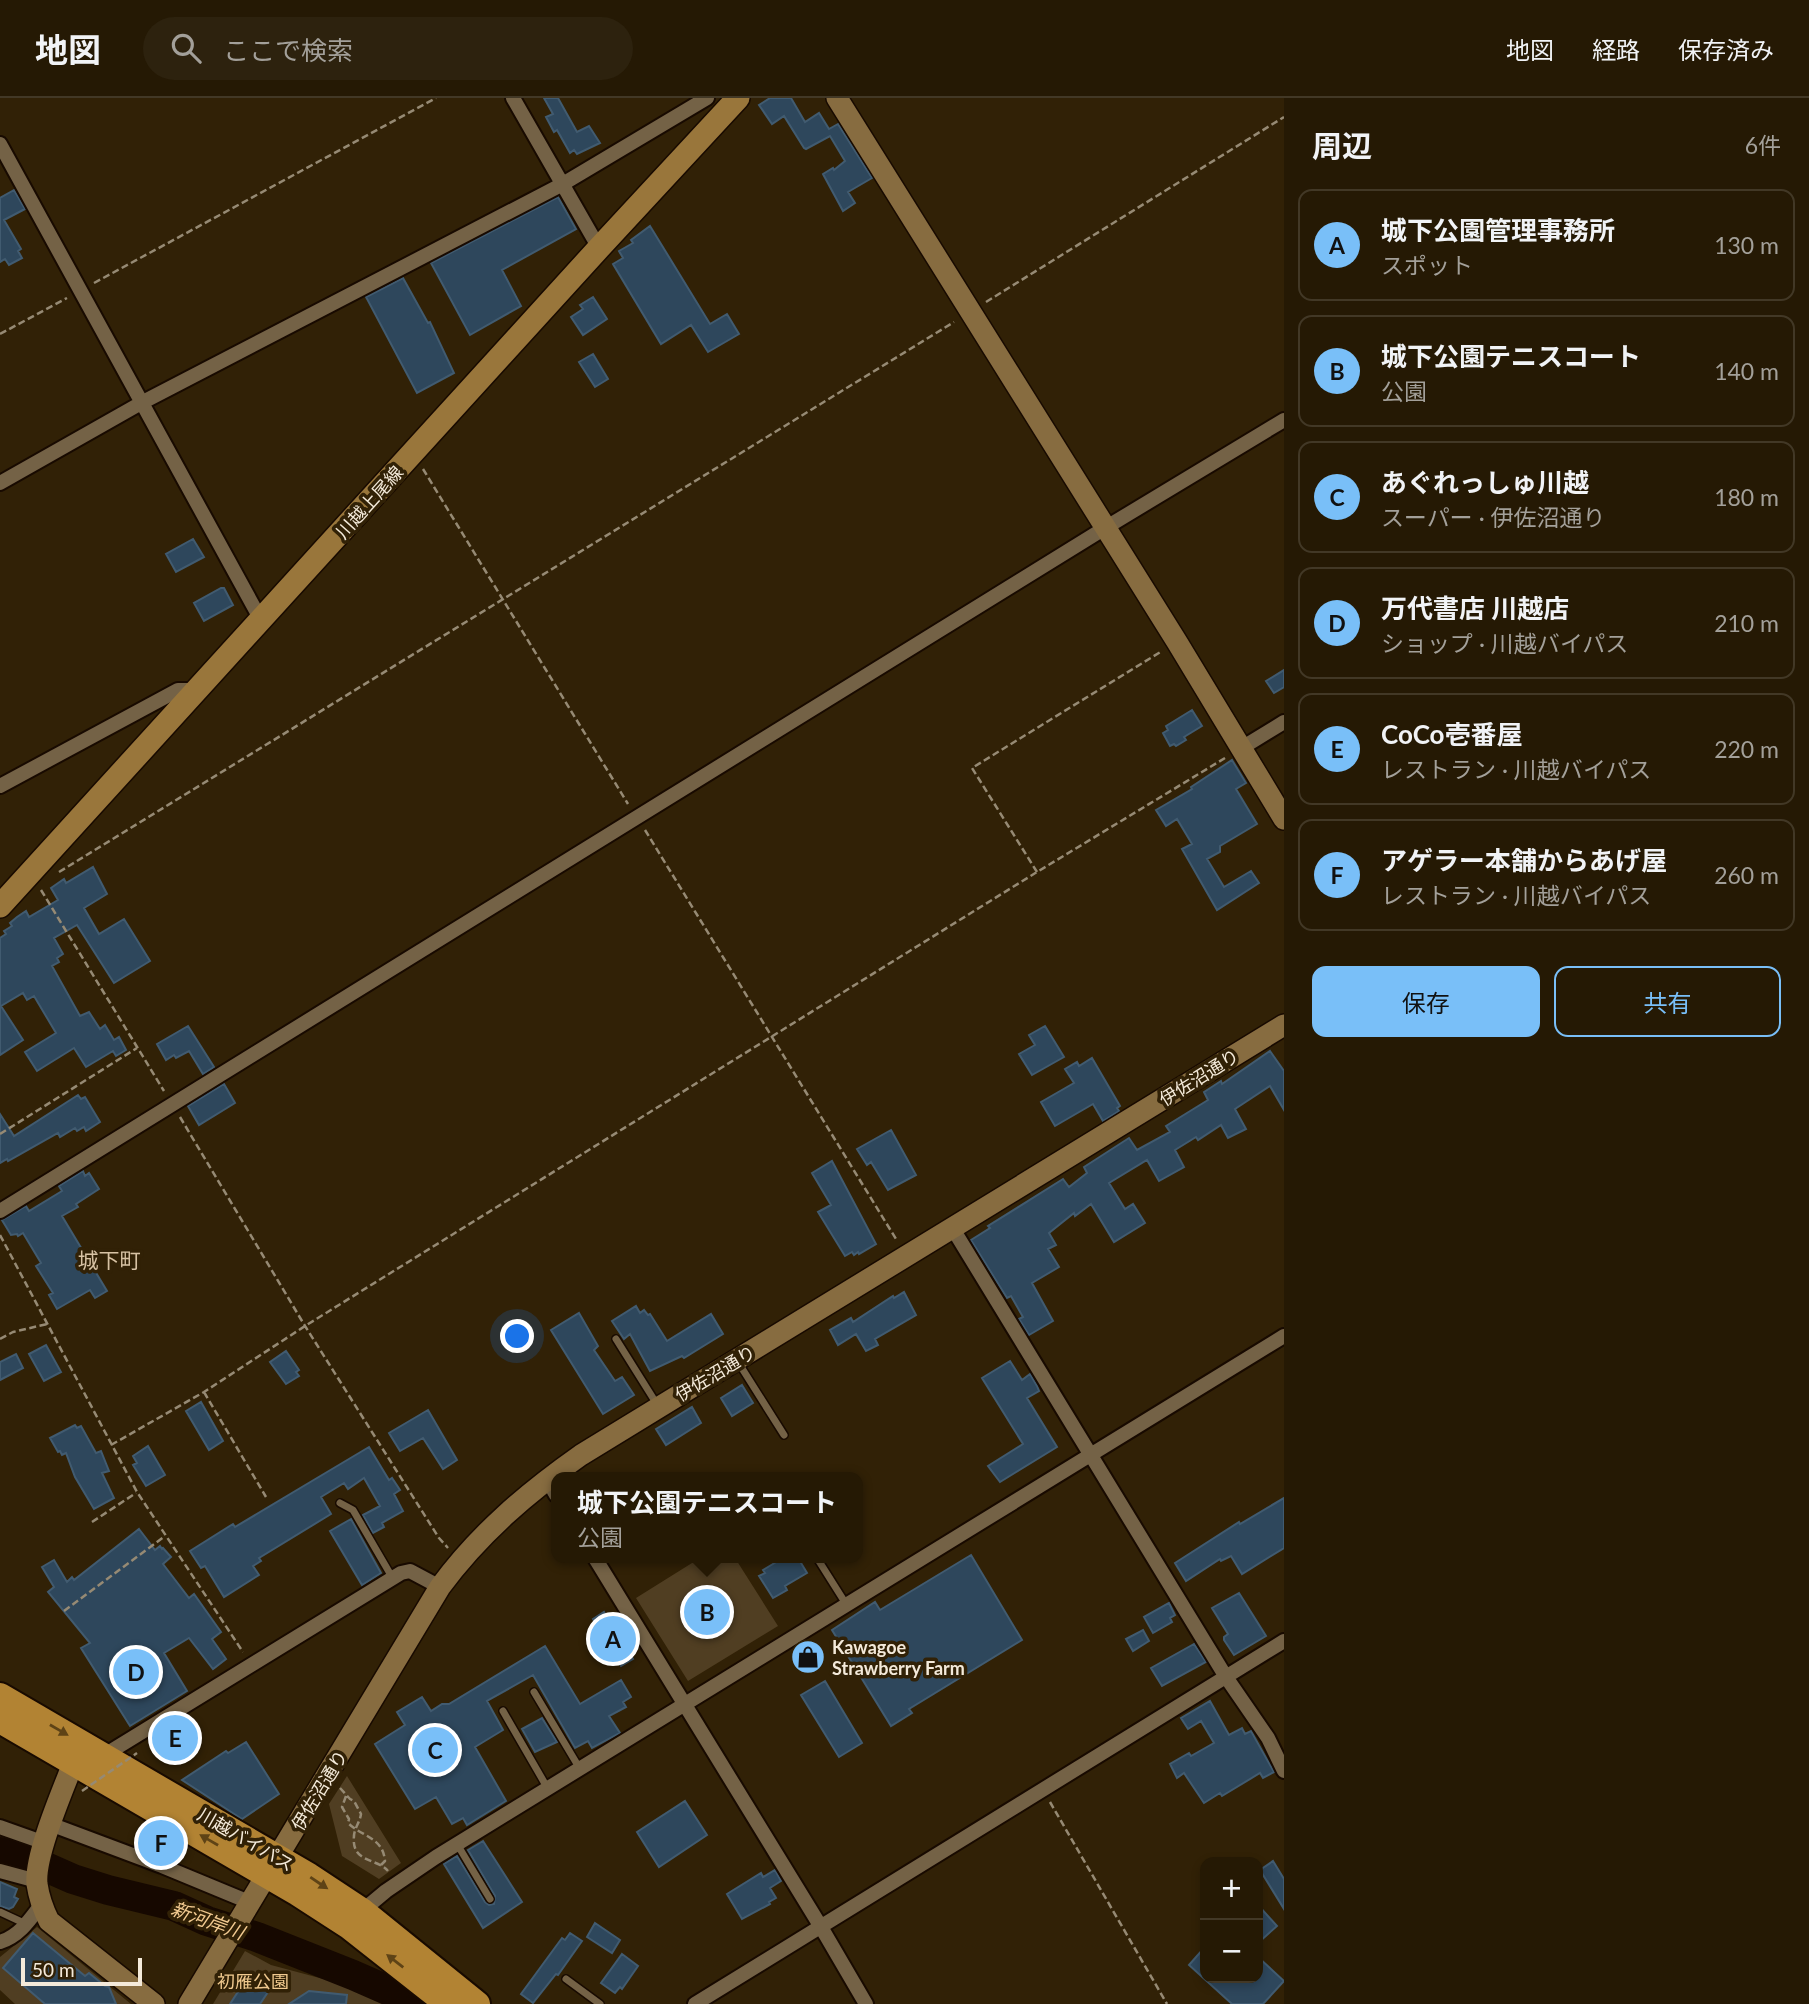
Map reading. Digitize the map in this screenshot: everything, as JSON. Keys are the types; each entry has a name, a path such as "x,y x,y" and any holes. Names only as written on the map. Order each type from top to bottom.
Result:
{"highway":[{"name":"川越バイパス","path":"0,1696 103,1756 273,1866 449,2004"},
{"name":"川越バイパス","path":"0,1720 74,1762 362,1911 477,2004"}],"main road":[{"name":"川越上尾線","path":"0,905 30,882 197,690 729,102"}],"street":[{"path":"513,98 599,248"},
{"path":"0,483 143,402 561,185 707,98"},
{"path":"837,98 1177,642 1284,819"},
{"path":"0,144 261,620"},
{"path":"0,1211 1284,419"},
{"path":"0,786 178,690 197,690"},
{"path":"1240,749 1284,722"},
{"name":"伊佐沼通り","path":"565,1472 580,1455 1284,1025"},
{"path":"953,1229 1226,1677 1268,1738 1284,1770"},
{"path":"362,1911 386,1891 457,1844 1284,1336"},
{"name":"伊佐沼通り","path":"190,2004 440,1587 459,1562 513,1506 551,1487"},
{"path":"598,1563 866,2004"},
{"path":"103,1756 392,1577 410,1571 440,1587"},
{"path":"695,2004 1284,1641"},
{"path":"74,1762 48,1834 37,1881 41,1905 49,1921 154,2004"},
{"path":"0,1826 48,1834 162,1866 246,1908"},
{"path":"0,1871 37,1881"},
{"path":"0,1942 11,1938 27,1924 41,1905"}],"lane":[{"path":"616,1339 659,1407"},
{"path":"737,1360 783,1435"},
{"path":"340,1503 352,1510 392,1577"},
{"path":"820,1563 846,1604"},
{"path":"534,1692 580,1769"},
{"path":"503,1711 548,1789"},
{"path":"457,1844 490,1899"},
{"path":"0,1912 27,1924"},
{"path":"566,1979 600,2004"}],"path":[{"path":"0,334 436,98"},
{"path":"459,1562 439,1538 305,1326 41,892 30,882 504,600 1284,117"},
{"path":"413,453 907,1257"},
{"path":"1037,872 972,768 1177,642"},
{"path":"111,1445 204,1392 305,1326 1240,749"},
{"path":"0,1134 137,1048"},
{"path":"0,1235 137,1492 252,1664"},
{"path":"0,1339 13,1332 48,1324"},
{"path":"204,1392 266,1497"},
{"path":"92,1522 137,1492"},
{"path":"64,1611 165,1536"},
{"path":"82,1791 137,1753"},
{"path":"338,1785 346,1796 354,1801 361,1814 353,1838 357,1851 371,1864 381,1866 392,1875"},
{"path":"1043,1790 1167,2004"},
{"path":"346,1796 342,1807 349,1819 348,1823 369,1836 382,1849 384,1861 381,1866"}],"green space":[{"path":"692,1563 738,1563 778,1626 688,1681 636,1598"},
{"path":"347,1776 401,1863 379,1879 342,1856 329,1804"},
{"path":"37,1927 131,2004 15,2004 0,1990 0,1957"},
{"name":"初雁公園","path":"245,1951 271,1965 342,1984 393,2004 213,2004"}],"building":[{"path":"544,98 558,98 577,132 589,126 600,143 577,154 574,150 570,153 546,117 553,114"},
{"path":"770,98 791,98 805,122 819,113 829,129 838,124 872,178 848,192 855,203 843,211 823,174 833,168 834,170 845,161 830,136 804,148 784,116 772,124 759,105"},
{"path":"14,190 25,209 4,220 21,249 18,251 22,258 9,265 5,259 0,262 0,198"},
{"path":"558,197 576,229 502,270 521,306 470,335 431,263"},
{"path":"650,226 710,324 727,314 739,334 708,352 691,325 661,344 613,264 623,258 619,251 633,243 631,240"},
{"path":"403,278 428,323 430,322 454,373 417,393 366,297"},
{"path":"593,297 607,319 583,335 571,317 583,309 580,305"},
{"path":"593,354 608,379 595,387 579,362"},
{"path":"193,539 204,557 176,572 166,554"},
{"path":"224,588 233,605 204,621 194,603"},
{"path":"1284,670 1284,687 1274,693 1266,681"},
{"path":"1192,710 1202,726 1184,737 1186,740 1176,746 1170,746 1163,733 1168,730 1166,726"},
{"path":"1232,760 1246,783 1236,789 1257,824 1220,846 1220,852 1207,859 1224,887 1251,871 1259,883 1217,910 1182,849 1192,844 1177,819 1166,826 1156,810 1192,789 1191,787"},
{"path":"93,867 107,894 84,908 99,934 124,919 150,961 114,983 77,925 54,938 63,954 57,958 59,962 52,966 80,1016 89,1012 100,1029 105,1025 114,1040 119,1037 126,1050 116,1056 113,1051 86,1067 74,1048 37,1071 25,1052 56,1033 34,996 27,1000 23,993 1,1006 23,1040 0,1055 0,938 6,934 4,931 12,926 10,923 26,911 29,917 58,900 51,888 64,879 66,883"},
{"path":"188,1026 214,1067 203,1074 189,1051 166,1060 157,1044"},
{"path":"1045,1026 1064,1057 1032,1075 1019,1054 1035,1045 1029,1035"},
{"path":"1270,1051 1284,1071 1284,1110 1270,1086 1235,1109 1246,1129 1228,1138 1221,1125 1198,1140 1196,1137 1175,1150 1184,1167 1159,1181 1147,1160 1109,1183 1125,1209 1133,1204 1145,1223 1114,1242 1091,1204 1075,1216 1074,1213 1049,1233 1056,1245 1048,1249 1059,1267 1032,1283 1053,1321 1029,1335 1019,1319 1023,1317 1011,1296 1007,1298 971,1240 990,1228 988,1226 1063,1179 1069,1187 1087,1173 1084,1167 1129,1138 1137,1150 1170,1132 1166,1126 1208,1100 1204,1092 1221,1081 1222,1084"},
{"path":"1092,1058 1120,1106 1117,1108 1119,1111 1103,1121 1093,1104 1055,1126 1041,1102 1074,1083 1065,1069 1077,1062 1079,1066"},
{"path":"224,1084 235,1103 199,1125 188,1106"},
{"path":"78,1095 81,1099 85,1097 100,1122 86,1131 84,1127 77,1131 75,1128 60,1137 58,1133 0,1163 0,1114 14,1136"},
{"path":"891,1130 916,1175 888,1190 871,1162 867,1165 857,1149"},
{"path":"832,1161 876,1244 859,1254 858,1252 854,1255 852,1252 845,1256 818,1212 831,1205 812,1173"},
{"path":"83,1171 85,1176 89,1173 99,1189 76,1204 78,1207 62,1216 107,1291 95,1298 90,1290 57,1309 49,1295 53,1293 36,1266 41,1263 23,1233 18,1236 11,1235 2,1220 26,1206 29,1211 62,1191 59,1186"},
{"path":"904,1292 916,1315 875,1339 878,1345 866,1351 856,1334 838,1345 830,1330 851,1318 853,1322 893,1296 894,1298"},
{"path":"636,1306 640,1313 644,1310 650,1314 667,1341 711,1314 723,1334 684,1358 682,1356 650,1371 630,1334 624,1339 612,1321"},
{"path":"579,1313 598,1346 594,1350 615,1381 622,1377 634,1395 603,1414 551,1330"},
{"path":"46,1345 61,1372 44,1381 29,1354"},
{"path":"286,1351 299,1370 296,1372 299,1376 286,1384 270,1362"},
{"path":"16,1354 23,1368 0,1380 0,1362"},
{"path":"1010,1361 1022,1380 1030,1374 1037,1386 1039,1391 1027,1398 1057,1447 1000,1482 988,1466 1023,1444 982,1378"},
{"path":"742,1385 753,1403 732,1416 721,1398"},
{"path":"201,1402 223,1441 209,1450 186,1411"},
{"path":"692,1407 701,1423 666,1445 656,1429"},
{"path":"428,1410 457,1460 443,1469 423,1438 400,1451 389,1433"},
{"path":"75,1425 77,1428 81,1426 96,1453 101,1451 109,1471 102,1473 114,1498 94,1509 75,1477 66,1453 62,1455 58,1452 50,1438"},
{"path":"148,1446 165,1475 146,1486 133,1465 137,1463 133,1456"},
{"path":"369,1447 389,1480 392,1478 400,1490 394,1494 403,1511 382,1523 384,1527 373,1533 363,1515 380,1506 364,1478 348,1489 344,1483 321,1497 331,1514 259,1558 261,1561 253,1566 259,1575 224,1597 205,1566 201,1568 190,1551"},
{"path":"1284,1498 1284,1548 1242,1574 1231,1556 1221,1561 1220,1559 1186,1581 1175,1563 1239,1522 1240,1524"},
{"path":"351,1519 381,1573 362,1585 330,1531"},
{"path":"139,1529 155,1550 160,1546 171,1557 163,1564 189,1598 194,1594 221,1632 212,1639 226,1659 213,1669 189,1638 164,1653 187,1691 130,1726 81,1648 90,1643 48,1592 54,1587 42,1567 54,1560 67,1582 72,1577 74,1580"},
{"path":"971,1555 1022,1640 909,1709 912,1713 891,1726 832,1630 875,1602 880,1610"},
{"path":"775,1563 801,1563 807,1573 785,1586 787,1590 773,1598 759,1576 765,1573 763,1570"},
{"path":"1239,1593 1266,1636 1234,1655 1224,1640 1228,1634 1212,1608"},
{"path":"1169,1603 1175,1615 1170,1618 1172,1622 1153,1633 1144,1617"},
{"path":"604,1612 633,1659 621,1666 593,1619"},
{"path":"1143,1630 1149,1641 1133,1651 1126,1639"},
{"path":"1194,1644 1206,1662 1162,1686 1151,1668"},
{"path":"545,1646 580,1704 621,1680 631,1697 623,1702 626,1707 609,1716 620,1733 592,1748 588,1741 575,1748 533,1675 487,1701 503,1730 475,1747 506,1801 467,1825 463,1818 452,1824 436,1797 415,1809 375,1744 405,1725 397,1712 422,1697 431,1711 442,1704 449,1704"},
{"path":"825,1681 862,1743 839,1757 801,1695"},
{"path":"1210,1701 1229,1735 1242,1728 1245,1734 1251,1731 1274,1772 1263,1778 1260,1773 1222,1796 1220,1793 1204,1803 1184,1773 1177,1778 1170,1764 1214,1743 1201,1721 1188,1729 1181,1718"},
{"path":"542,1718 557,1742 535,1752 522,1729"},
{"path":"180,1720 192,1740 165,1756 153,1737"},
{"path":"246,1742 279,1794 242,1819 182,1780 226,1751 228,1753"},
{"path":"685,1801 707,1835 659,1867 637,1832"},
{"path":"147,1824 182,1844 175,1861 138,1847"},
{"path":"483,1841 522,1902 483,1928 444,1864 457,1856 485,1902 494,1904 495,1896 468,1850"},
{"path":"1273,1861 1284,1879 1284,1909 1263,1875 1263,1868"},
{"path":"775,1870 781,1881 770,1888 776,1898 742,1919 727,1894 761,1873 763,1877"},
{"path":"0,1882 17,1889 14,1897 18,1899 9,1909 0,1906"},
{"path":"1263,1911 1277,1926 1263,1939"},
{"path":"595,1923 620,1940 612,1953 587,1937"},
{"path":"33,1933 85,1976 89,1973 109,1987 116,2004 45,2004 3,1968"},
{"path":"570,1933 582,1941 558,1975 556,1974 533,2003 521,1994 562,1938 565,1940"},
{"path":"1200,1953 1200,1975 1189,1965"},
{"path":"622,1954 638,1966 622,1989 620,1987 615,1993 601,1983"},
{"path":"1263,1962 1284,1981 1263,2004 1232,2004 1209,1983 1263,1983"},
{"path":"249,1975 270,1989 260,2004 230,2004"},
{"path":"309,1991 347,1995 346,2004 289,2004"}],"waterway":[{"name":"新河岸川","path":"0,1852 30,1860 73,1879 108,1890 174,1906 207,1921 257,1937 353,1975 394,1993 411,2004"}],"place":[{"name":"城下公園テニスコート","path":"707,1612"},
{"name":"城下公園管理事務所","path":"613,1639"},
{"name":"Kawagoe Strawberry Farm","path":"808,1657"},
{"name":"万代書店 川越店","path":"136,1672"},
{"name":"CoCo壱番屋","path":"175,1738"},
{"name":"あぐれっしゅ川越","path":"435,1750"},
{"name":"アゲラー本舗からあげ屋","path":"161,1843"}],"district":[{"name":"城下町","path":"109,1259"}]}
